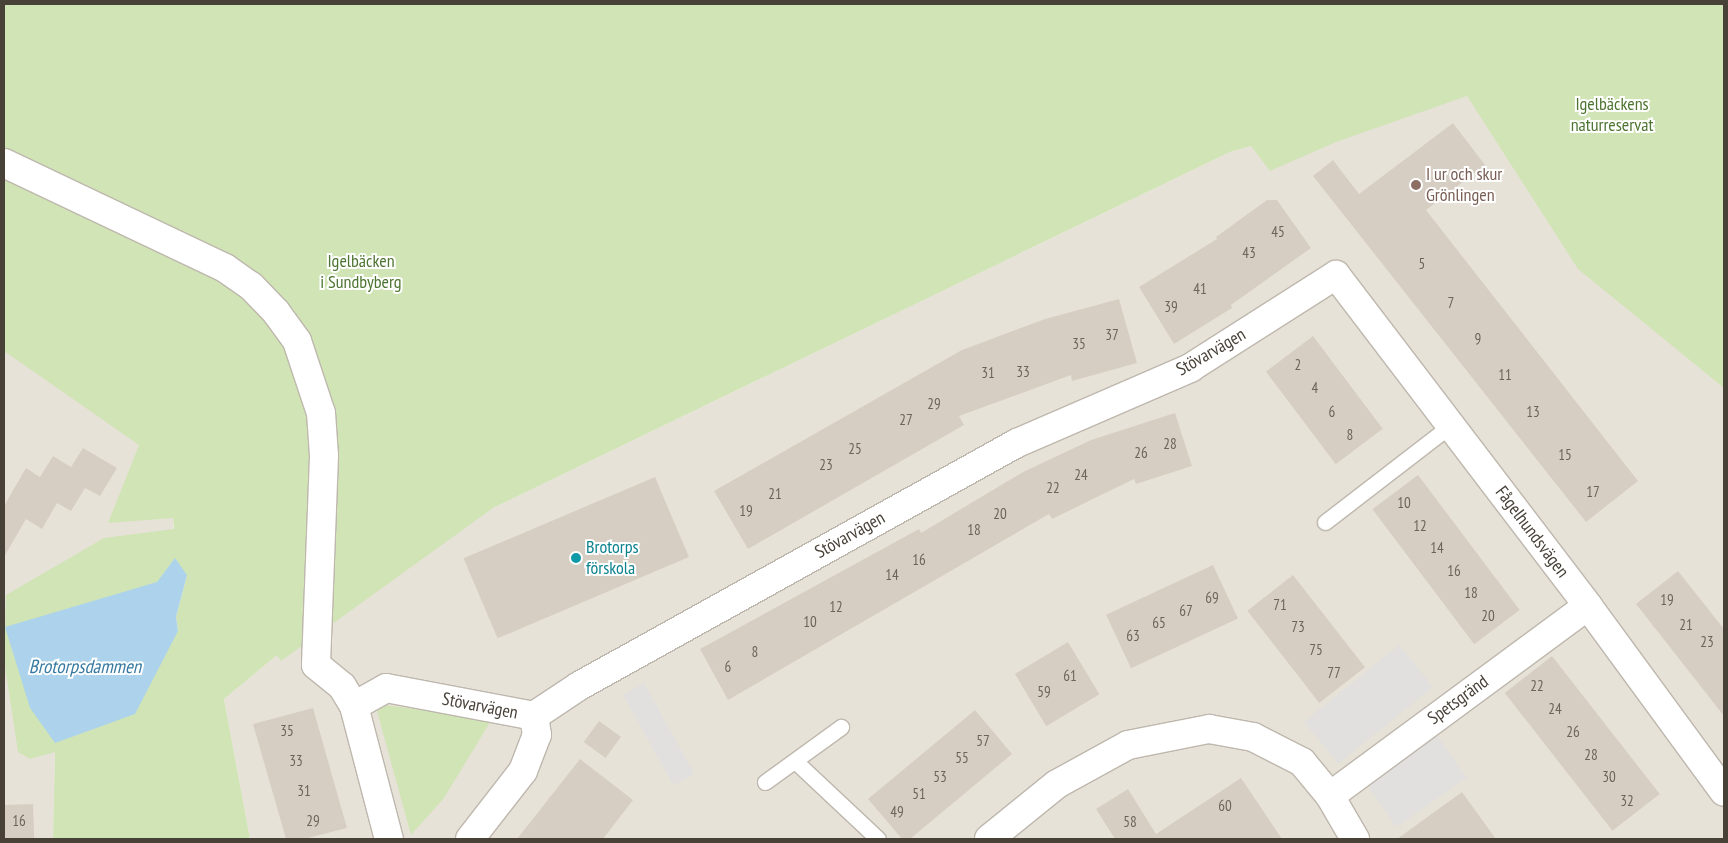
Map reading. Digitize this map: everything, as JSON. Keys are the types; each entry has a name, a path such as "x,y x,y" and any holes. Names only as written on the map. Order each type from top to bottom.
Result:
{"street":[{"path":"4,163 225,268 251,286 270,305 297,341 321,413 324,456 316,665 342,686 354,706 389,839"},
{"name":"Stövarvägen","path":"354,706 386,688 534,716 579,686 1017,443 1190,368 1336,275"},
{"name":"Fågelhundsvägen","path":"1336,275 1588,606 1724,792"},
{"name":"Spetsgränd","path":"1330,796 1588,606"},
{"path":"470,839 523,771 537,734 534,716"},
{"path":"990,839 1058,784 1128,745 1208,729 1253,737 1302,762 1330,796 1355,839"}],"lane":[{"path":"1325,522 1451,425"},
{"path":"765,782 841,727"},
{"path":"795,761 878,839"}],"shaded area":[{"path":"1490,77 1724,378 1724,839 250,839 224,699 400,553 1230,152"},
{"path":"4,333 148,424 171,482 175,558 113,597 30,708 55,743 53,839 4,839"},
{"path":"1399,645 1433,687 1338,764 1304,722"},
{"path":"644,683 694,774 673,786 623,695"},
{"path":"1434,731 1467,778 1396,827 1364,780"}],"green space":[{"name":"Igelbäcken i Sundbyberg","path":"4,4 1724,4 1724,388 1578,269 1467,96 1336,142 1270,171 1251,146 1230,152 493,508 281,661 277,655 224,699 250,839 53,839 55,752 30,759 18,752 4,660 6,595 104,538 174,529 173,518 108,523 139,445 4,351","holes":["187,575 176,617 178,631 113,597"]},
{"path":"385,705 492,719 444,798 411,835 377,711"}],"water":[{"name":"Brotorpsdammen","path":"175,558 187,575 176,617 178,631 135,714 55,743 30,708 5,627 157,582"}],"building":[{"path":"1453,123 1485,165 1426,210 1638,481 1586,522 1313,176 1333,160 1359,194"},
{"path":"1267,200 1277,200 1311,248 1231,305 1232,308 1174,344 1139,287 1217,239 1216,237"},
{"path":"1119,299 1137,363 1072,381 1071,375 959,416 964,425 748,549 714,491 962,350 1045,319"},
{"path":"1313,336 1383,429 1336,464 1266,372"},
{"path":"1175,413 1192,466 1136,484 1134,479 1052,519 1049,514 728,700 700,649 919,529 921,533 1023,472 1091,440"},
{"path":"83,448 117,468 100,496 85,488 71,511 57,503 42,529 26,519 4,557 4,506 26,468 40,477 53,456 71,467"},
{"path":"1418,475 1520,610 1474,644 1372,509"},
{"name":"Brotorps förskola","path":"655,477 689,557 498,638 464,558"},
{"path":"1213,565 1238,618 1131,668 1106,615"},
{"path":"1678,571 1724,629 1724,716 1636,604"},
{"path":"1293,575 1365,667 1319,703 1247,611"},
{"path":"1068,642 1099,694 1046,726 1015,674"},
{"path":"1552,656 1660,794 1612,831 1505,693"},
{"path":"313,708 347,828 304,839 286,839 253,724"},
{"path":"975,710 1012,754 910,839 902,839 868,799"},
{"path":"599,721 621,737 606,758 584,742"},
{"path":"580,759 633,800 603,839 517,839"},
{"path":"1241,778 1282,839 1115,839 1096,809 1128,789 1156,834"},
{"path":"1462,792 1496,839 1397,839"},
{"path":"33,804 34,839 5,839 4,805"}],"place":[{"name":"I ur och skur Grönlingen","path":"1416,185"},
{"name":"Brotorps förskola","path":"576,558"}],"park label":[{"name":"Igelbäckens naturreservat","path":"1612,115"}]}
